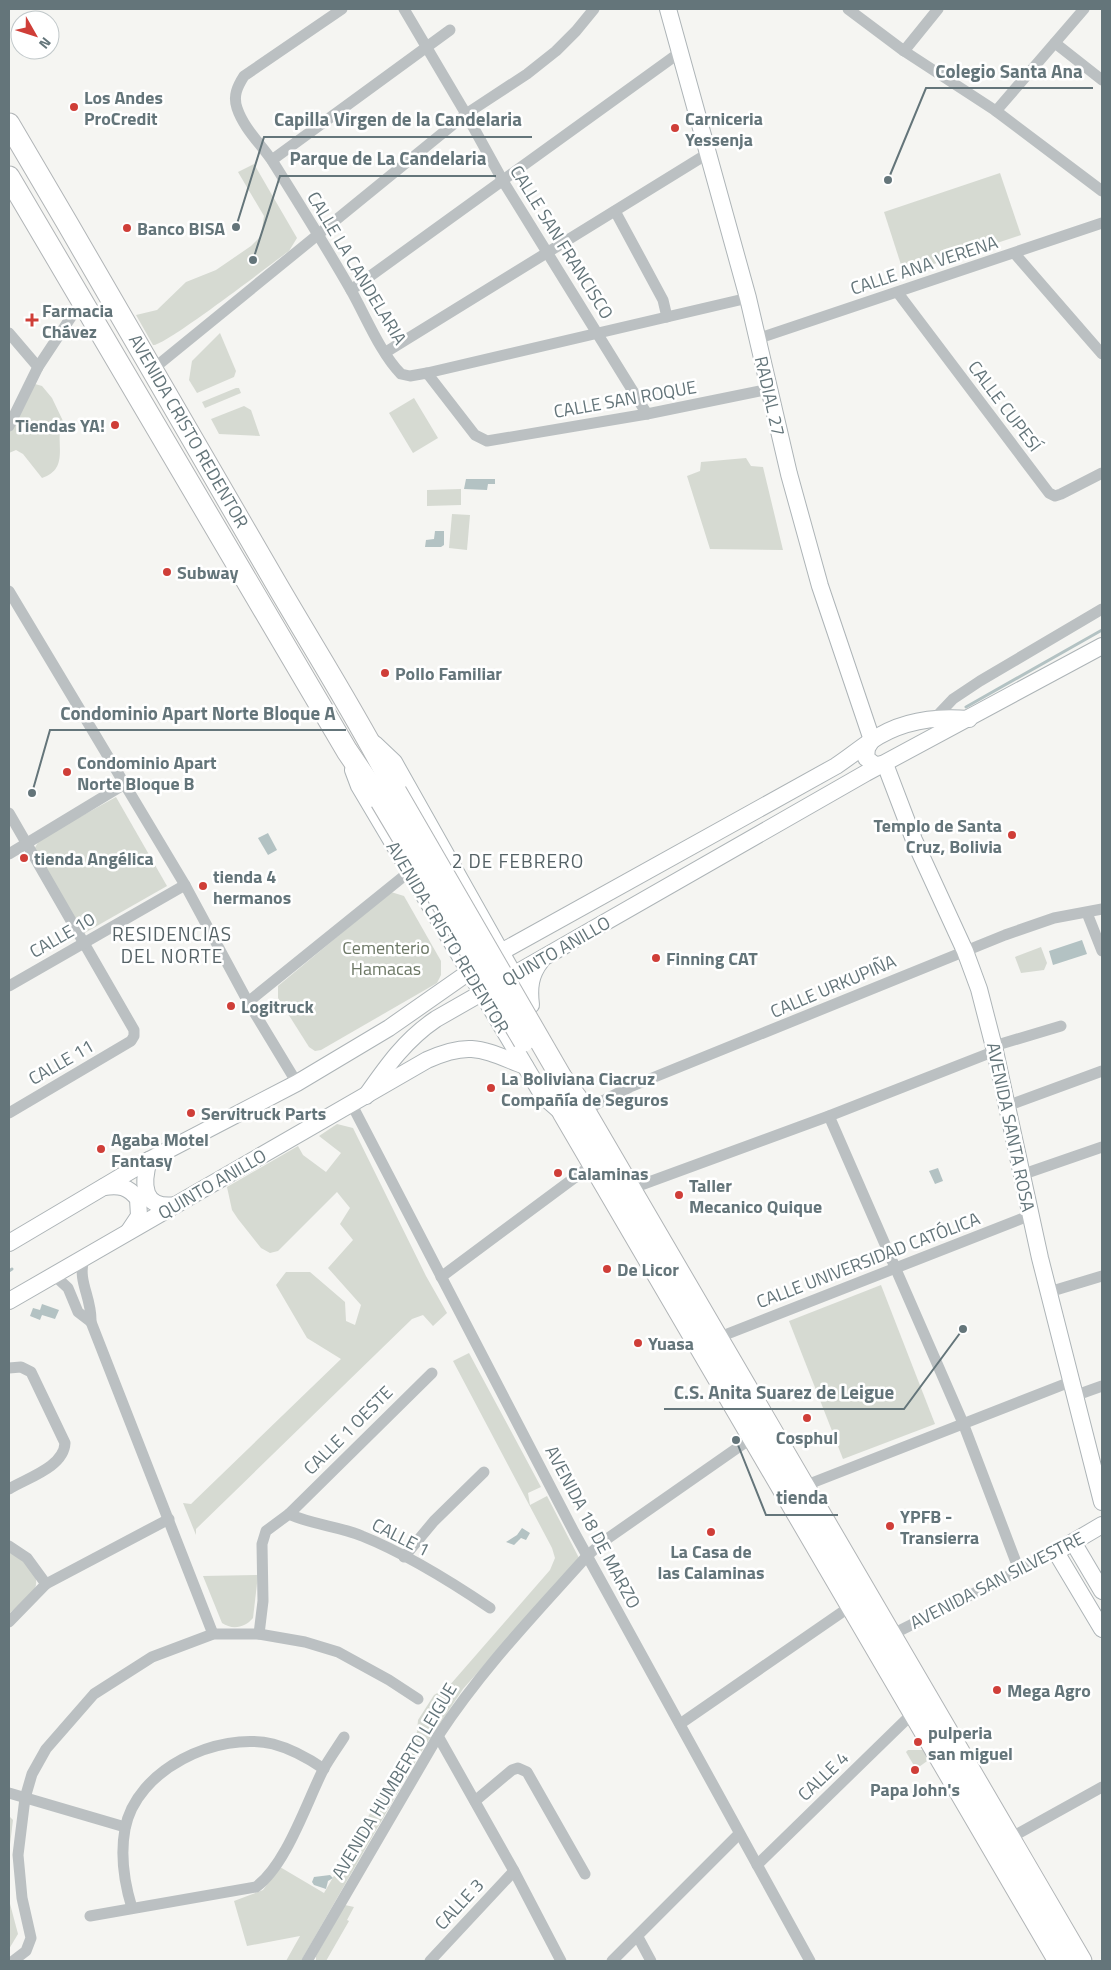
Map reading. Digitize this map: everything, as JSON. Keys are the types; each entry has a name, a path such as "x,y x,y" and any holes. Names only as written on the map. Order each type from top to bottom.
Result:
{"highway":[{"name":"AVENIDA CRISTO REDENTOR","path":"9,124 271,575 369,738 388,796"},
{"name":"AVENIDA CRISTO REDENTOR","path":"9,177 347,751 388,796 555,1080 630,1189 1081,1961"},
{"name":"AVENIDA CRISTO REDENTOR","path":"576,1109 593,1164 1059,1961"}],"street":[{"name":"CALLE LA CANDELARIA","path":"342,9 244,76 237,86 235,95 237,107 254,138 272,160 401,374 410,376 427,373"},
{"name":"CALLE SAN FRANCISCO","path":"404,9 546,253 648,414"},
{"path":"153,369 466,114 526,74 556,51 594,9"},
{"name":"RADIAL 27","path":"668,9 748,298 769,389 820,586 872,740 866,748 866,758 875,765 885,764"},
{"path":"848,9 904,51 996,111 1102,191"},
{"path":"904,51 938,9"},
{"path":"996,111 1084,9"},
{"path":"272,160 450,30"},
{"path":"1055,43 1102,80"},
{"path":"351,290 679,53"},
{"path":"386,352 707,154"},
{"path":"615,211 663,300 667,317"},
{"name":"CALLE ANA VERENA","path":"757,339 1102,223"},
{"path":"1014,254 1102,354"},
{"name":"CALLE CUPESÍ","path":"898,293 1048,493 1055,496 1061,494 1102,473"},
{"path":"427,373 748,298"},
{"path":"9,426 38,367 81,302"},
{"path":"9,333 38,367"},
{"name":"CALLE SAN ROQUE","path":"427,373 475,435 487,441 648,414 769,389"},
{"path":"9,591 185,885 248,1002 297,1083"},
{"path":"935,718 953,699 980,681 1102,609"},
{"name":"QUINTO ANILLO","path":"9,1301 366,1096 396,1053 418,1031 730,850 1102,646"},
{"name":"QUINTO ANILLO","path":"9,1243 149,1160 297,1083 389,1028 501,952 822,774 872,740 920,720 935,718 969,719"},
{"name":"AVENIDA CRISTO REDENTOR","path":"347,751 359,786 543,1096 576,1109 572,1077 394,762 369,738"},
{"name":"AVENIDA SANTA ROSA","path":"885,764 914,840 965,951 979,989 995,1048 1021,1175 1072,1389 1102,1502"},
{"path":"9,854 124,785"},
{"path":"9,813 83,944"},
{"path":"248,1002 410,872"},
{"name":"CALLE 10","path":"9,986 185,885"},
{"path":"443,927 461,944 475,945 480,939 482,931 476,906"},
{"path":"476,906 505,934 528,937"},
{"name":"CALLE URKUPIÑA","path":"576,1109 810,1016 965,951 1054,918 1102,909"},
{"path":"1087,913 1102,951"},
{"path":"443,927 452,965 446,990"},
{"name":"CALLE 11","path":"9,1113 131,1041 134,1036 134,1030 83,944"},
{"path":"531,1005 530,987 532,976 543,959"},
{"path":"500,1024 496,1008 497,996 502,990 509,988 520,994 531,1005"},
{"path":"630,1189 829,1116 995,1048 1060,1026"},
{"path":"366,1096 428,1060 447,1051 464,1047 485,1051 525,1066"},
{"path":"1007,1106 1102,1071"},
{"name":"AVENIDA 18 DE MARZO","path":"352,1105 587,1556 810,1961"},
{"path":"829,1116 963,1423 1019,1570"},
{"path":"1021,1175 1102,1147"},
{"path":"149,1160 144,1181 145,1190 150,1198 158,1204 166,1206 176,1205"},
{"path":"441,1277 593,1164"},
{"path":"103,1187 116,1185 126,1188 138,1199 139,1216 129,1231"},
{"name":"CALLE UNIVERSIDAD CATÓLICA","path":"717,1338 1031,1215"},
{"path":"84,1258 81,1276 92,1307 91,1322 212,1634"},
{"path":"54,1275 68,1288 78,1312 91,1322"},
{"path":"1049,1292 1102,1276"},
{"path":"9,1368 21,1367 31,1372 65,1443 64,1451 56,1462 9,1489"},
{"name":"CALLE 1 OESTE","path":"259,1634 262,1601 262,1544 266,1531 289,1514 432,1373"},
{"path":"804,1486 963,1423 1072,1389 1102,1386"},
{"name":"AVENIDA HUMBERTO LEIGUE","path":"308,1961 438,1736 458,1705 484,1673 587,1556 604,1541 753,1437"},
{"path":"404,1556 434,1521 484,1472"},
{"name":"CALLE 1","path":"289,1514 302,1520 361,1535 404,1556 490,1608"},
{"path":"9,1622 46,1584 169,1519"},
{"name":"AVENIDA SAN SILVESTRE","path":"891,1635 1056,1552 1102,1525"},
{"path":"1072,1542 1102,1591"},
{"path":"9,1546 27,1558 46,1584"},
{"path":"1056,1552 1102,1630"},
{"path":"680,1724 851,1606"},
{"path":"13,1961 26,1952 30,1938 22,1898 18,1855 25,1798 32,1774 46,1749 94,1694 152,1657 212,1634 259,1634 304,1642 338,1652 389,1680 418,1699"},
{"name":"CALLE 4","path":"757,1865 914,1712"},
{"path":"438,1736 514,1871 561,1961"},
{"path":"90,1916 256,1887 265,1881 290,1841 324,1769 344,1737"},
{"path":"132,1908 124,1882 125,1827 132,1810 145,1790 183,1757 230,1742 252,1741 272,1744 295,1751 324,1769"},
{"path":"475,1801 512,1770 518,1768 527,1772 585,1874"},
{"path":"1010,1838 1102,1787"},
{"path":"9,1793 125,1827"},
{"path":"612,1961 739,1834"},
{"name":"CALLE 3","path":"430,1961 514,1871"},
{"path":"638,1937 651,1961"}],"green space":[{"path":"254,164 297,238 289,251 241,287 176,333 153,345 136,315 157,310 186,282 216,270 251,246 261,236 264,216 238,172"},
{"path":"1000,173 1021,235 904,274 884,212"},
{"path":"220,333 236,371 234,377 197,393 189,380 192,361"},
{"path":"35,384 42,386 52,398 63,421 60,428 60,453 57,468 42,478 23,454 16,450 9,453 9,433"},
{"path":"239,388 241,393 205,408 202,402"},
{"path":"414,398 438,438 413,453 389,413"},
{"path":"244,406 251,410 260,436 219,434 211,419"},
{"path":"746,458 751,466 763,467 783,550 710,549 687,476 700,471 701,462"},
{"path":"461,489 461,505 427,506 427,490"},
{"path":"452,514 470,515 467,550 449,548"},
{"path":"116,797 167,886 81,935 33,851 40,839"},
{"name":"Cementerio Hamacas","path":"391,892 404,896 441,961 441,975 437,983 321,1050 315,1051 309,1047 278,998 278,986"},
{"path":"1041,947 1047,963 1044,970 1021,973 1015,957"},
{"path":"337,1124 353,1128 426,1276 447,1313 433,1326 423,1315 412,1319 196,1529 196,1535 183,1503 191,1504 341,1359 307,1338 276,1285 286,1272 310,1272 345,1302 346,1321 355,1325 361,1305 328,1268 353,1240 340,1224 350,1208 337,1192 278,1251 270,1253 261,1248 232,1210 227,1187 298,1146 303,1155 326,1172 341,1153 319,1136"},
{"path":"881,1285 935,1424 843,1459 789,1321"},
{"path":"469,1353 541,1487 528,1493 530,1505 547,1496 579,1558 463,1689 421,1752 301,1961 286,1961 300,1936 247,1946 234,1901 263,1890 280,1867 324,1893 417,1732 418,1720 434,1695 449,1686 550,1570 555,1558 552,1548 453,1361"},
{"path":"9,1552 20,1558 34,1573 36,1586 31,1595 9,1614"},
{"path":"258,1575 253,1618 246,1624 238,1627 230,1627 222,1623 203,1576"},
{"path":"908,1750 925,1750 930,1759 916,1769 906,1752"},
{"path":"9,1816 13,1820 9,1853"},
{"path":"9,1900 18,1934 9,1949"},
{"path":"345,1905 354,1907 347,1920 349,1921 326,1961 316,1961 316,1956"}],"shaded area":[{"path":"466,479 495,479 495,484 488,484 487,490 464,489"},
{"path":"435,531 444,531 444,545 441,547 425,547 426,540 434,539"},
{"path":"268,833 277,850 268,855 258,838"},
{"path":"1082,940 1087,954 1053,965 1049,951"},
{"path":"938,1168 943,1181 935,1184 929,1171"},
{"path":"42,1304 59,1310 55,1319 42,1315 40,1320 30,1316 33,1308 40,1310"},
{"path":"522,1528 530,1533 526,1540 521,1538 514,1545 506,1542 517,1535"},
{"path":"330,1875 333,1878 328,1881 326,1889 314,1885 312,1882 314,1877"}],"waterway":[{"path":"966,707 1102,630"}],"place":[{"name":"Los Andes ProCredit","path":"74,107"},
{"name":"Carniceria Yessenja","path":"675,128"},
{"name":"Colegio Santa Ana","path":"888,180"},
{"name":"Capilla Virgen de la Candelaria","path":"236,227"},
{"name":"Banco BISA","path":"127,228"},
{"name":"Parque de La Candelaria","path":"253,260"},
{"name":"Farmacia Chávez","path":"32,320"},
{"name":"Tiendas YA!","path":"115,425"},
{"name":"Subway","path":"167,572"},
{"name":"Pollo Familiar","path":"385,673"},
{"name":"Condominio Apart Norte Bloque B","path":"67,772"},
{"name":"Condominio Apart Norte Bloque A","path":"32,793"},
{"name":"Templo de Santa Cruz, Bolivia","path":"1012,835"},
{"name":"tienda Angélica","path":"24,858"},
{"name":"tienda 4 hermanos","path":"203,886"},
{"name":"Finning CAT","path":"656,958"},
{"name":"Logitruck","path":"231,1006"},
{"name":"La Boliviana Ciacruz Compañía de Seguros","path":"491,1088"},
{"name":"Servitruck Parts","path":"191,1113"},
{"name":"Agaba Motel Fantasy","path":"101,1149"},
{"name":"Calaminas","path":"558,1173"},
{"name":"Taller Mecanico Quique","path":"679,1195"},
{"name":"De Licor","path":"607,1269"},
{"name":"C.S. Anita Suarez de Leigue","path":"963,1329"},
{"name":"Yuasa","path":"638,1343"},
{"name":"Cosphul","path":"807,1418"},
{"name":"tienda","path":"736,1440"},
{"name":"YPFB - Transierra","path":"890,1526"},
{"name":"La Casa de las Calaminas","path":"711,1532"},
{"name":"Mega Agro","path":"997,1690"},
{"name":"pulperia san miguel","path":"918,1742"},
{"name":"Papa John's","path":"915,1770"}],"district":[{"name":"2 DE FEBRERO","path":"518,860"},
{"name":"RESIDENCIAS DEL NORTE","path":"172,944"}]}
